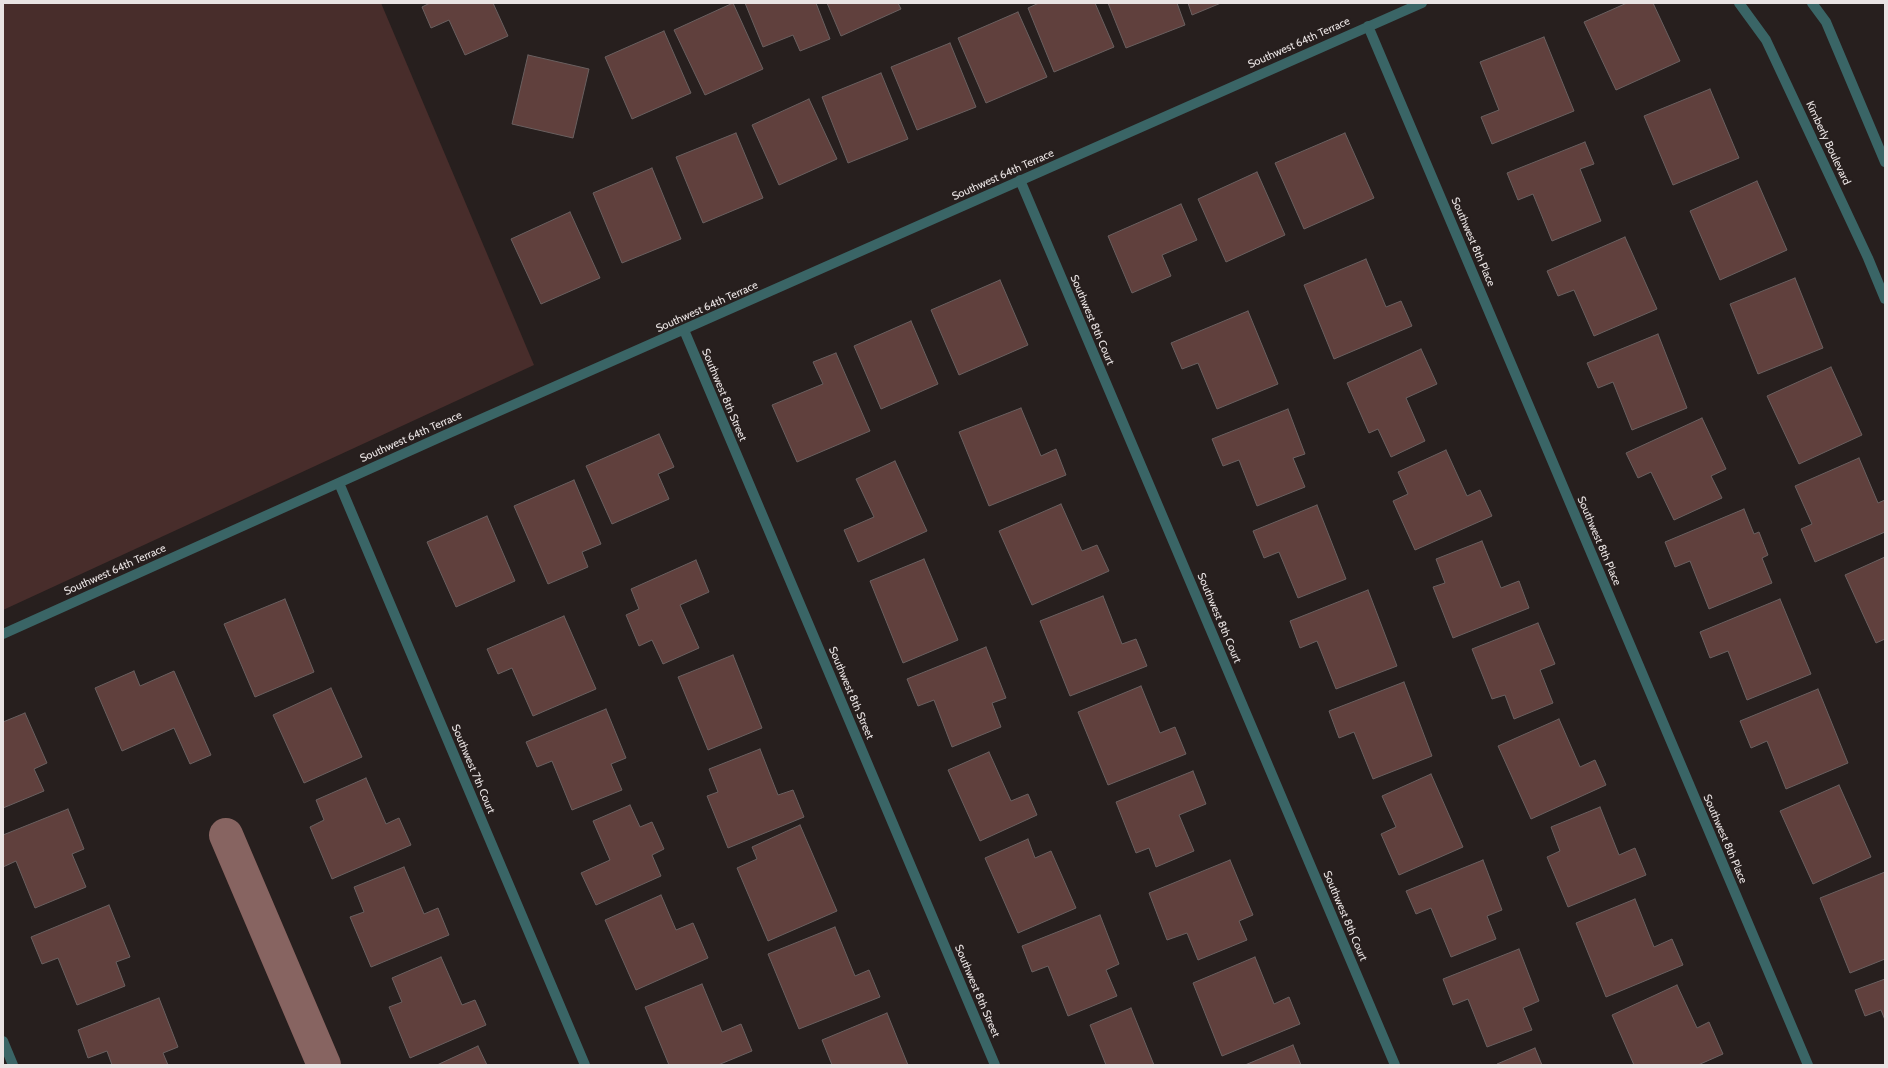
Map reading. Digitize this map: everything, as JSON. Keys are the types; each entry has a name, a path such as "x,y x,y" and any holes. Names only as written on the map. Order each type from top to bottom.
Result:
{"street":[{"name":"Southwest 64th Terrace","path":"3,634 1020,180 1422,3"},
{"name":"Kimberly Boulevard","path":"1739,3 1766,40 1868,258 1885,299"},
{"path":"1812,3 1826,22 1885,162"},
{"name":"Southwest 8th Place","path":"1368,26 1808,1065"},
{"name":"Southwest 8th Court","path":"1020,180 1395,1065"},
{"name":"Southwest 8th Street","path":"684,330 995,1065"},
{"name":"Southwest 7th Court","path":"339,483 585,1065"},
{"path":"3,1041 13,1065"}],"shaded area":[{"path":"3,3 381,3 534,365 3,610"}],"building":[{"path":"430,3 493,3 508,36 465,55 449,20 431,28 422,7"},
{"path":"733,3 763,69 705,95 674,30"},
{"path":"745,3 816,3 830,39 800,51 793,35 763,47"},
{"path":"827,3 898,3 901,9 841,36"},
{"path":"1039,3 1095,3 1114,47 1054,72 1028,8"},
{"path":"1108,3 1177,3 1185,25 1126,48"},
{"path":"1188,3 1221,3 1192,15"},
{"path":"1627,3 1653,3 1680,61 1616,90 1584,22"},
{"path":"1018,12 1047,77 986,103 958,38"},
{"path":"664,31 691,93 632,119 605,57"},
{"path":"1544,37 1574,111 1492,144 1481,117 1499,110 1480,62"},
{"path":"950,43 976,107 917,130 891,67"},
{"path":"528,55 589,69 573,138 512,124"},
{"path":"881,73 908,139 848,163 822,97"},
{"path":"1710,89 1739,158 1673,185 1644,116"},
{"path":"809,99 837,159 779,185 752,125"},
{"path":"736,133 763,198 703,223 676,157"},
{"path":"1345,133 1374,198 1304,229 1275,163"},
{"path":"1585,142 1594,164 1580,169 1601,221 1552,241 1533,194 1518,200 1507,173"},
{"path":"652,168 681,239 622,263 593,193"},
{"path":"1257,172 1285,235 1226,262 1198,199"},
{"path":"1757,181 1787,250 1720,280 1690,211"},
{"path":"1181,204 1197,240 1162,255 1171,276 1132,293 1108,236"},
{"path":"570,212 600,278 541,304 511,239"},
{"path":"1625,237 1657,309 1594,336 1574,290 1558,296 1547,271"},
{"path":"1366,259 1386,307 1401,301 1412,326 1334,359 1304,285"},
{"path":"1795,278 1823,348 1758,374 1730,304"},
{"path":"1000,280 1028,345 959,375 931,310"},
{"path":"1248,311 1278,384 1217,409 1198,363 1182,369 1171,343"},
{"path":"911,321 938,384 881,409 854,346"},
{"path":"1658,334 1687,408 1632,430 1613,382 1598,388 1587,363"},
{"path":"1421,349 1437,384 1406,398 1425,441 1391,457 1378,429 1369,433 1347,383"},
{"path":"836,353 870,431 797,462 772,405 823,384 813,362"},
{"path":"1831,367 1862,435 1799,464 1767,396"},
{"path":"1021,408 1041,456 1056,449 1066,475 989,506 959,432"},
{"path":"1288,409 1305,454 1293,458 1305,487 1257,506 1239,460 1223,466 1212,439"},
{"path":"1702,418 1726,469 1711,476 1722,498 1674,520 1651,472 1638,478 1626,453"},
{"path":"659,434 674,467 658,474 669,499 612,524 586,466"},
{"path":"1446,450 1467,496 1480,490 1492,516 1415,550 1393,501 1408,494 1398,472"},
{"path":"1859,458 1878,503 1885,500 1885,532 1815,562 1801,529 1812,524 1795,486"},
{"path":"895,461 927,531 858,562 844,530 874,517 856,479"},
{"path":"574,480 601,544 582,552 588,567 548,584 514,506"},
{"path":"1061,504 1082,551 1097,545 1109,571 1032,605 999,531"},
{"path":"1317,505 1346,579 1298,598 1279,552 1264,558 1253,531"},
{"path":"1744,509 1754,534 1759,532 1768,555 1762,558 1772,583 1709,609 1690,561 1675,567 1665,542"},
{"path":"487,516 515,581 456,607 427,542"},
{"path":"1482,541 1501,588 1519,581 1529,608 1453,638 1433,587 1445,583 1436,559"},
{"path":"1885,557 1885,639 1876,643 1845,575"},
{"path":"924,559 958,640 903,663 870,581"},
{"path":"696,560 709,592 680,605 699,648 663,664 652,640 639,646 626,615 639,609 631,589"},
{"path":"1368,590 1397,666 1336,689 1317,641 1300,648 1290,621"},
{"path":"1103,596 1122,644 1136,639 1147,666 1070,696 1040,621"},
{"path":"285,599 314,672 255,697 224,624"},
{"path":"1780,599 1811,674 1747,700 1728,651 1710,658 1700,632"},
{"path":"564,616 596,689 533,716 512,668 498,674 487,649"},
{"path":"1538,623 1555,664 1540,670 1553,703 1514,719 1505,695 1492,699 1472,649"},
{"path":"986,647 1006,698 992,703 1001,727 952,747 934,700 918,706 907,679"},
{"path":"733,655 762,728 708,750 678,677"},
{"path":"134,671 140,686 174,671 211,755 190,764 174,728 122,751 95,688"},
{"path":"1404,682 1432,756 1373,779 1354,732 1339,738 1329,711"},
{"path":"1141,686 1160,733 1175,727 1186,754 1108,785 1078,712"},
{"path":"331,688 362,757 304,783 273,715"},
{"path":"1818,689 1848,763 1786,789 1767,741 1751,748 1740,721"},
{"path":"606,709 626,758 611,764 622,790 572,810 552,761 537,767 526,742"},
{"path":"25,713 47,763 34,769 44,791 3,808 3,722"},
{"path":"1559,719 1580,767 1595,760 1606,785 1531,819 1498,746"},
{"path":"760,749 778,795 793,790 804,817 728,848 707,796 718,792 709,769"},
{"path":"989,752 1011,801 1028,794 1037,815 980,841 948,770"},
{"path":"1193,771 1206,804 1179,815 1194,851 1156,867 1149,848 1136,853 1116,802"},
{"path":"1431,774 1463,847 1399,875 1381,834 1396,827 1382,796"},
{"path":"366,778 386,824 399,818 411,845 332,879 310,827 324,820 316,800"},
{"path":"1839,785 1871,857 1813,884 1780,811"},
{"path":"630,805 640,827 652,822 664,849 652,855 661,876 596,905 581,873 610,860 593,821"},
{"path":"1600,807 1619,855 1635,848 1646,875 1568,907 1547,857 1560,851 1551,827"},
{"path":"68,809 84,849 72,854 86,887 35,908 16,861 3,867 3,835"},
{"path":"800,825 837,911 768,941 737,868 757,859 752,847"},
{"path":"1028,839 1035,858 1051,851 1076,908 1018,933 985,858"},
{"path":"1230,860 1253,915 1239,921 1247,940 1198,960 1187,933 1167,940 1149,893"},
{"path":"1483,860 1502,910 1487,916 1496,939 1451,957 1431,908 1416,914 1406,891"},
{"path":"404,867 424,914 438,908 449,935 371,967 350,917 364,912 354,887"},
{"path":"1885,872 1885,959 1850,973 1820,898"},
{"path":"661,895 676,930 693,923 708,958 636,990 605,920"},
{"path":"1635,899 1654,947 1672,939 1683,965 1606,997 1576,923"},
{"path":"109,905 130,957 116,962 125,986 77,1005 58,958 42,964 31,937"},
{"path":"1100,915 1119,964 1106,970 1117,996 1068,1016 1048,966 1032,972 1022,946"},
{"path":"835,927 855,976 869,970 880,997 799,1029 768,954"},
{"path":"1519,949 1539,1001 1523,1008 1532,1030 1487,1047 1468,999 1453,1005 1443,979"},
{"path":"441,957 462,1005 475,1000 486,1025 410,1058 389,1007 402,1002 392,978"},
{"path":"1255,957 1274,1004 1289,997 1300,1024 1222,1056 1193,983"},
{"path":"1885,979 1885,1020 1881,1010 1865,1016 1855,990"},
{"path":"702,984 722,1032 741,1024 752,1051 718,1065 669,1065 645,1007"},
{"path":"1677,985 1697,1028 1709,1022 1723,1054 1698,1065 1634,1065 1612,1015"},
{"path":"159,998 178,1047 163,1053 168,1065 112,1065 107,1051 88,1058 78,1030"},
{"path":"1131,1008 1154,1065 1106,1065 1090,1025"},
{"path":"887,1013 908,1065 832,1065 822,1040"},
{"path":"1293,1045 1301,1065 1245,1065"},
{"path":"478,1046 487,1065 437,1065"},
{"path":"1535,1048 1542,1065 1497,1065 1497,1064"}],"waterway":[{"path":"226,835 324,1065"}]}
